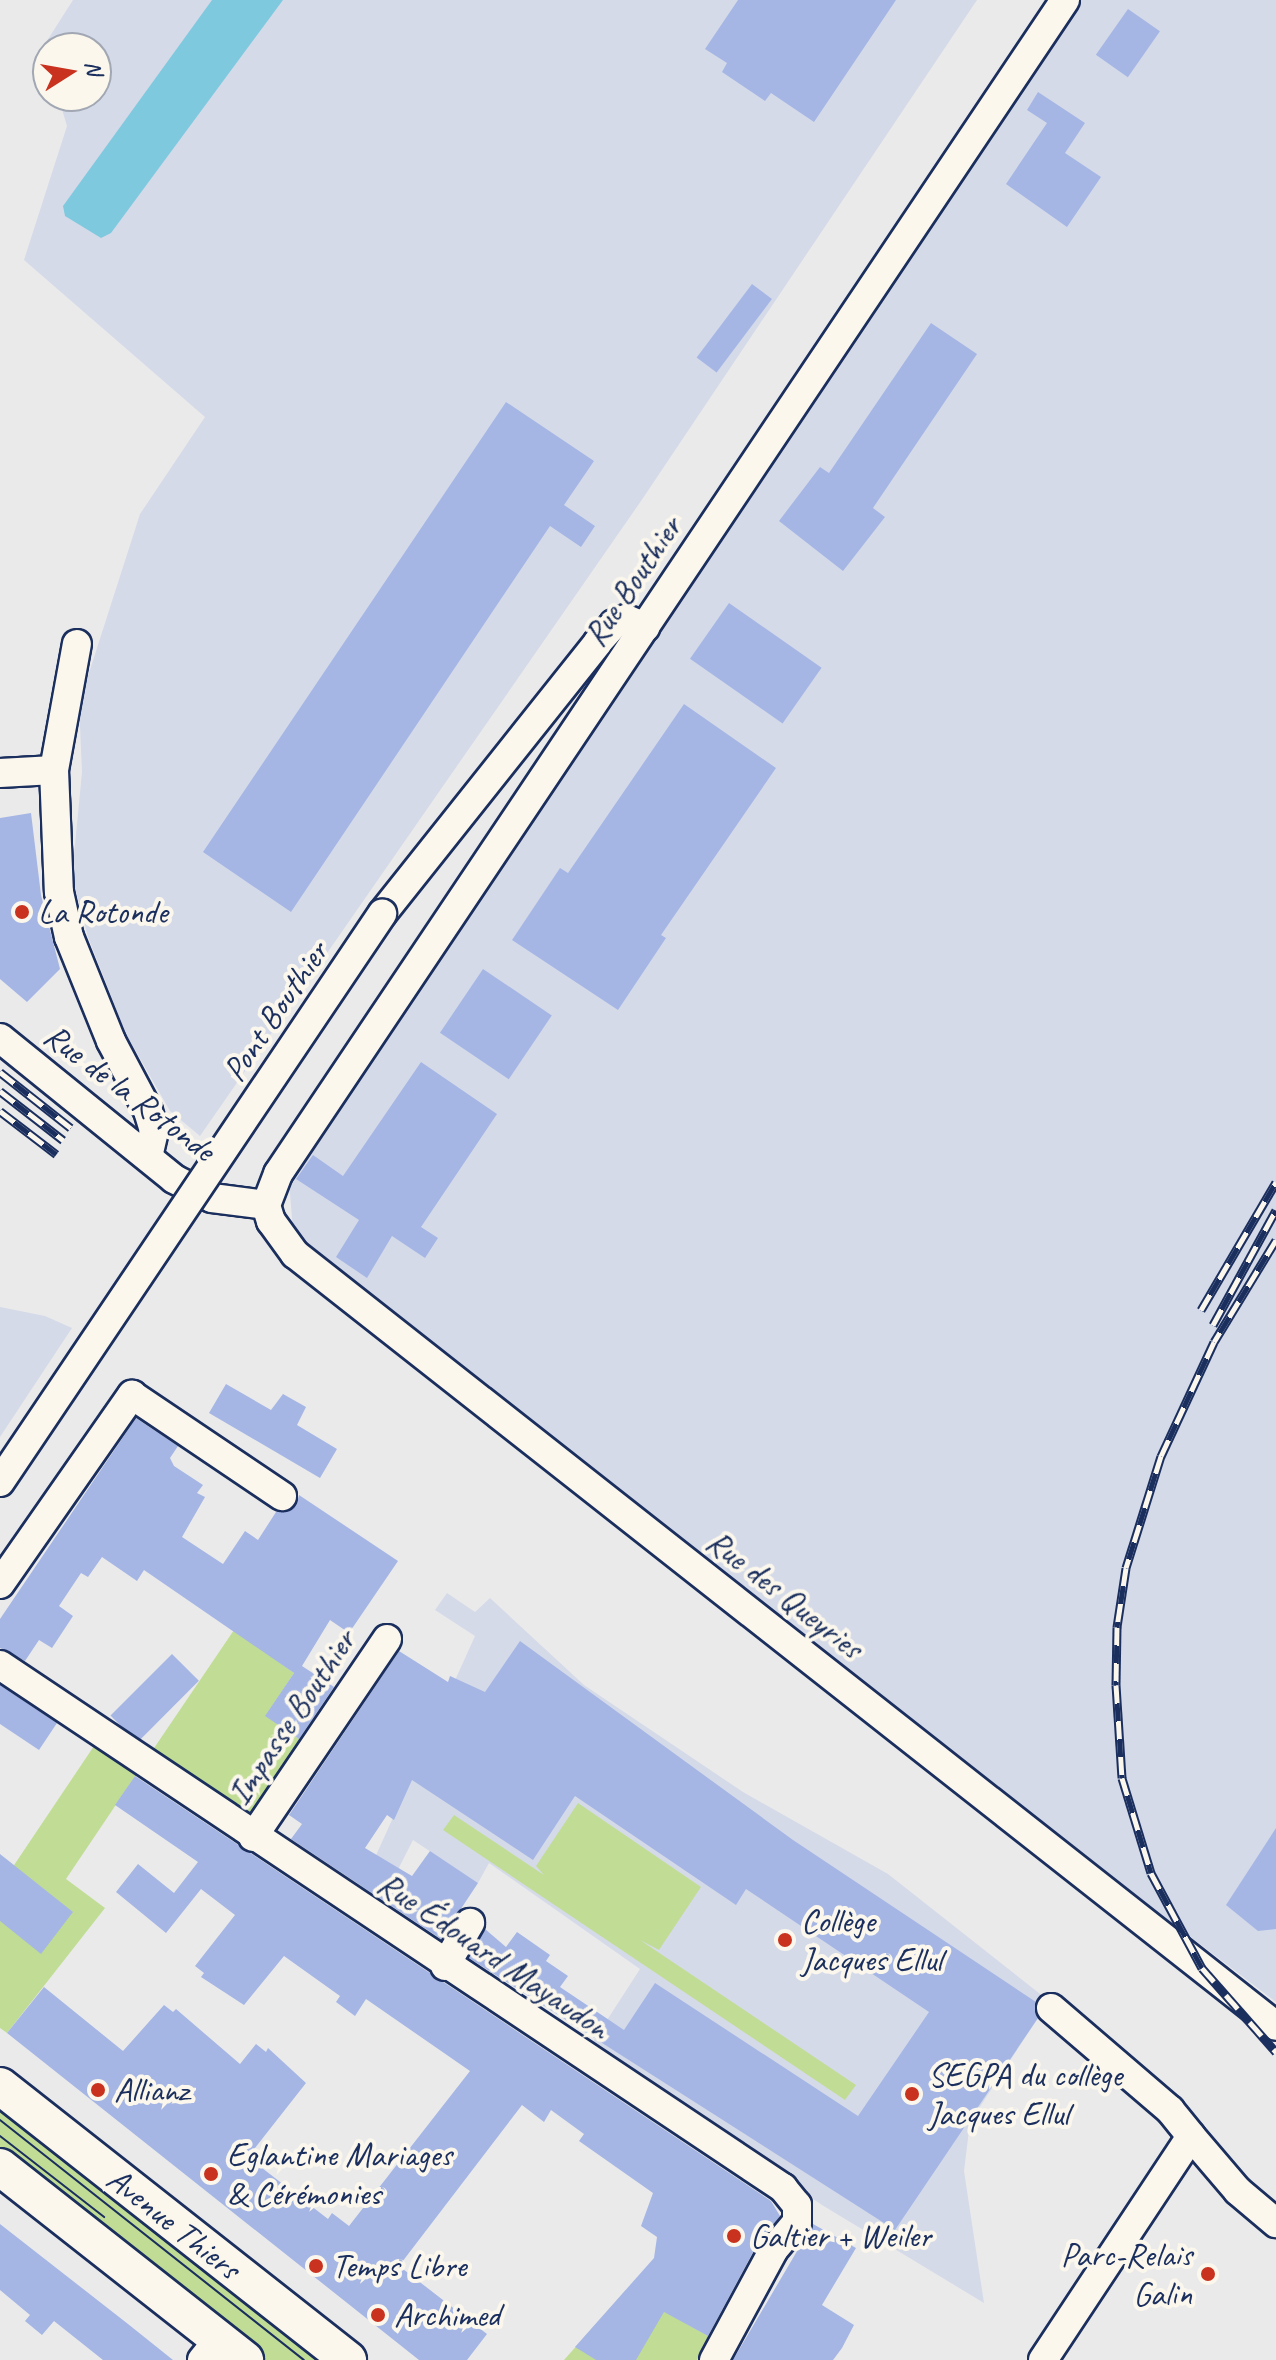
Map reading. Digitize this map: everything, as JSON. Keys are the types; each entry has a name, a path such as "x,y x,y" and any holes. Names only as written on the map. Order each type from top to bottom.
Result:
{"street":[{"name":"Rue Bouthier","path":"266,1205 278,1174 1065,0"},
{"name":"Pont Bouthier","path":"0,1482 382,914 614,624 637,620 645,627"},
{"path":"77,644 54,770 59,892 69,937 111,1041 148,1111 154,1131 149,1153"},
{"path":"0,773 54,770"},
{"name":"Rue de la Rotonde","path":"0,1038 149,1153 174,1179 212,1198 266,1205"},
{"name":"Rue des Queyries","path":"266,1205 271,1221 295,1254 1274,2020"},
{"path":"0,1584 132,1395 282,1496"},
{"name":"Impasse Bouthier","path":"253,1837 387,1639"},
{"name":"Rue Édouard Mayaudon","path":"0,1665 445,1966 783,2188 797,2205 797,2222 773,2251 714,2360"},
{"path":"445,1966 470,1923"},
{"path":"1051,2008 1170,2110 1238,2191 1276,2223"},
{"name":"Avenue Thiers","path":"0,2086 348,2360"},
{"path":"1043,2360 1191,2136"},
{"name":"Avenue Thiers","path":"0,2167 222,2353"}],"shaded area":[{"path":"73,0 977,0 641,501 200,1136 170,1111 126,1034 88,937 72,876 82,772 79,704 140,514 205,417 24,260 67,126 63,112 112,112 112,32 53,32"},
{"path":"1080,0 1276,0 1276,2002 295,1254 289,1182 672,598"},
{"path":"0,1307 45,1316 72,1328 0,1437"},
{"name":"Collège Jacques Ellul","path":"447,1593 475,1612 490,1598 584,1685 743,1792 888,1874 1049,2001 970,2122 964,2171 984,2303 822,2205 589,2048 640,1969 489,1863 478,1883 413,1840 379,1907 359,1893 475,1636 435,1610"}],"green space":[{"path":"234,1630 294,1673 266,1716 306,1744 252,1825 150,1754"},
{"path":"96,1743 138,1772 66,1879 105,1908 7,2033 0,2028 0,1886"},
{"path":"578,1803 701,1887 659,1950 640,1940 856,2085 845,2100 443,1830 454,1815 544,1875 536,1866"},
{"path":"0,2101 326,2360 264,2360 0,2152"},
{"path":"626,2290 710,2337 697,2360 564,2360"}],"water":[{"path":"212,0 283,0 111,233 101,238 65,216 63,206"}],"building":[{"path":"738,0 896,0 814,122 771,93 765,101 722,72 727,63 705,49"},
{"path":"1128,9 1160,31 1128,77 1096,55"},
{"path":"1038,92 1085,123 1065,153 1101,177 1067,227 1006,184 1047,123 1027,110"},
{"path":"752,284 772,299 717,373 697,357"},
{"path":"931,323 977,354 873,508 885,517 843,571 779,521 820,467 829,473"},
{"path":"506,402 594,461 564,505 595,526 581,547 550,526 291,912 203,852"},
{"path":"729,603 822,668 783,724 690,659"},
{"path":"684,704 776,768 661,935 666,938 618,1010 512,940 560,868 568,873"},
{"name":"La Rotonde","path":"31,813 41,895 60,969 27,1002 0,979 0,818"},
{"path":"483,969 552,1015 509,1079 440,1033"},
{"path":"421,1062 497,1114 421,1227 438,1238 425,1258 392,1236 367,1278 336,1257 359,1220 296,1179 313,1155 343,1176"},
{"path":"226,1384 271,1410 283,1394 306,1407 297,1425 337,1449 320,1478 209,1413"},
{"path":"136,1418 178,1446 170,1458 174,1466 203,1485 197,1493 205,1497 182,1537 223,1564 245,1531 258,1540 276,1512 296,1506 299,1495 398,1561 349,1633 330,1620 302,1666 334,1687 299,1739 265,1716 294,1673 144,1570 137,1581 102,1557 88,1577 81,1573 59,1606 73,1616 52,1648 39,1640 25,1661 0,1648 0,1619"},
{"path":"520,1641 793,1840 1036,2002 1038,2018 895,2230 469,1958 485,1929 506,1947 517,1932 550,1955 546,1961 568,1976 560,1987 624,2030 655,1983 858,2116 929,2012 746,1889 736,1905 575,1796 533,1860 412,1780 394,1820 387,1815 365,1848 412,1876 430,1851 478,1883 441,1939 291,1839 302,1824 289,1815 399,1651 448,1682 450,1676 485,1692"},
{"path":"172,1654 199,1681 137,1742 110,1716"},
{"path":"0,1685 57,1723 39,1750 0,1724"},
{"path":"135,1776 771,2201 780,2216 758,2243 708,2336 664,2312 636,2360 596,2360 575,2347 654,2258 657,2237 641,2226 653,2193 579,2141 584,2134 551,2110 544,2122 522,2105 399,2266 487,2334 467,2360 419,2360 7,2033 44,1987 123,2051 164,2005 173,2012 176,2009 240,2064 256,2044 266,2052 268,2048 306,2083 248,2157 328,2219 332,2213 349,2226 470,2071 366,1999 355,2016 336,2002 340,1996 284,1956 244,2005 201,1977 204,1973 195,1966 235,1915 201,1889 166,1933 116,1892 138,1864 174,1893 198,1862 115,1805"},
{"path":"1276,1828 1276,1929 1258,1931 1226,1905"},
{"path":"0,1854 73,1912 41,1954 0,1921"},
{"path":"0,2224 173,2360 103,2360 54,2321 42,2335 25,2321 30,2315 0,2290"},
{"path":"813,2224 856,2248 822,2305 854,2325 842,2348 833,2360 733,2360"}],"tram line":[{"path":"0,2120 304,2360"},
{"path":"0,2136 104,2217"}],"railway":[{"path":"0,1072 71,1128"},
{"path":"0,1091 63,1140"},
{"path":"0,1111 56,1154"},
{"path":"1201,1310 1276,1182"},
{"path":"1213,1325 1276,1210"},
{"path":"1276,1240 1214,1342 1161,1456 1126,1568 1117,1627 1116,1685 1122,1778 1151,1873 1202,1968 1276,2052"}],"place":[{"name":"La Rotonde","path":"22,912"},
{"name":"Collège Jacques Ellul","path":"785,1940"},
{"name":"Allianz","path":"98,2090"},
{"name":"SEGPA du collège Jacques Ellul","path":"912,2094"},
{"name":"Eglantine Mariages & Cérémonies","path":"211,2174"},
{"name":"Galtier + Weiler","path":"734,2236"},
{"name":"Temps Libre","path":"316,2266"},
{"name":"Parc-Relais Galin","path":"1208,2274"},
{"name":"Archimed","path":"378,2315"}]}
